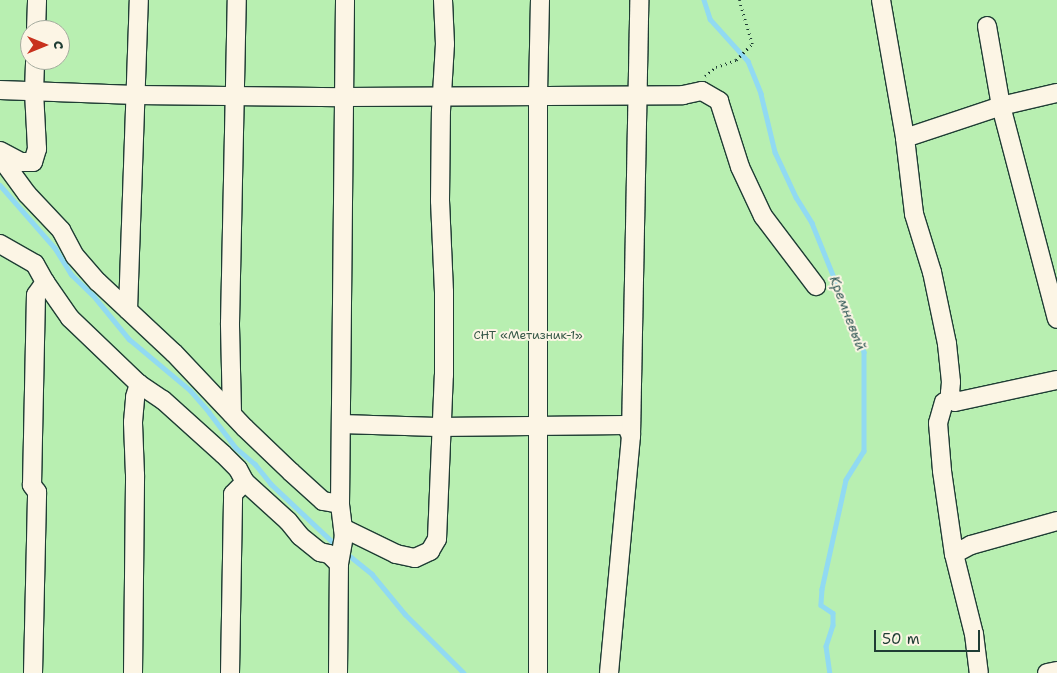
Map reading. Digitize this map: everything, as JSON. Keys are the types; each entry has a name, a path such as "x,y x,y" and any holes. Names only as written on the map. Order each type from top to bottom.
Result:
{"lane":[{"path":"37,20 38,0"},
{"path":"128,310 139,0"},
{"path":"232,414 230,324 237,0"},
{"path":"338,673 338,564 343,533 340,504 346,0"},
{"path":"343,533 396,554 415,558 430,552 437,539 444,374 444,292 440,202 445,44 443,0"},
{"path":"538,673 538,95 540,0"},
{"path":"609,673 631,436 639,0"},
{"path":"881,0 905,138 914,214 932,272 948,344 952,382 950,393 956,402 1057,380"},
{"path":"987,26 1001,106 1057,319"},
{"path":"0,152 21,162 33,162 37,150 35,70"},
{"path":"0,90 136,95 344,97 683,95 702,91 720,101 740,167 763,216 816,286"},
{"path":"905,138 1001,106 1057,93"},
{"path":"0,157 27,194 61,230 75,256 98,282 174,353 232,414 323,501 340,504"},
{"path":"0,244 36,264 45,282 70,318 139,384 163,400 223,454 238,469 245,482 288,521 300,536 320,552 329,554 338,564"},
{"path":"33,673 37,492 32,485 36,295 45,282"},
{"path":"133,673 135,448 133,422 135,397 139,384"},
{"path":"944,402 938,423 942,471 954,554 974,634 979,673"},
{"path":"341,424 441,427 626,425 631,436"},
{"path":"230,673 233,494 245,482"},
{"path":"954,554 971,546 1057,521"},
{"path":"1047,673 1057,671"}],"path":[{"path":"683,95 716,67 736,60 752,44 739,0"}],"green space":[{"name":"СНТ «Метизник-1»","path":"0,0 1057,0 1057,673 0,673"}],"waterway":[{"name":"Кремневый","path":"704,0 710,19 748,61 761,94 775,152 796,197 812,223 864,352 864,451 846,480 822,589 821,605 833,613 833,625 826,646 830,673"},
{"path":"0,185 55,248 71,274 93,295 129,339 190,390 236,448 255,464 271,484 337,546"},
{"path":"345,552 372,574 405,614 464,673"}]}
